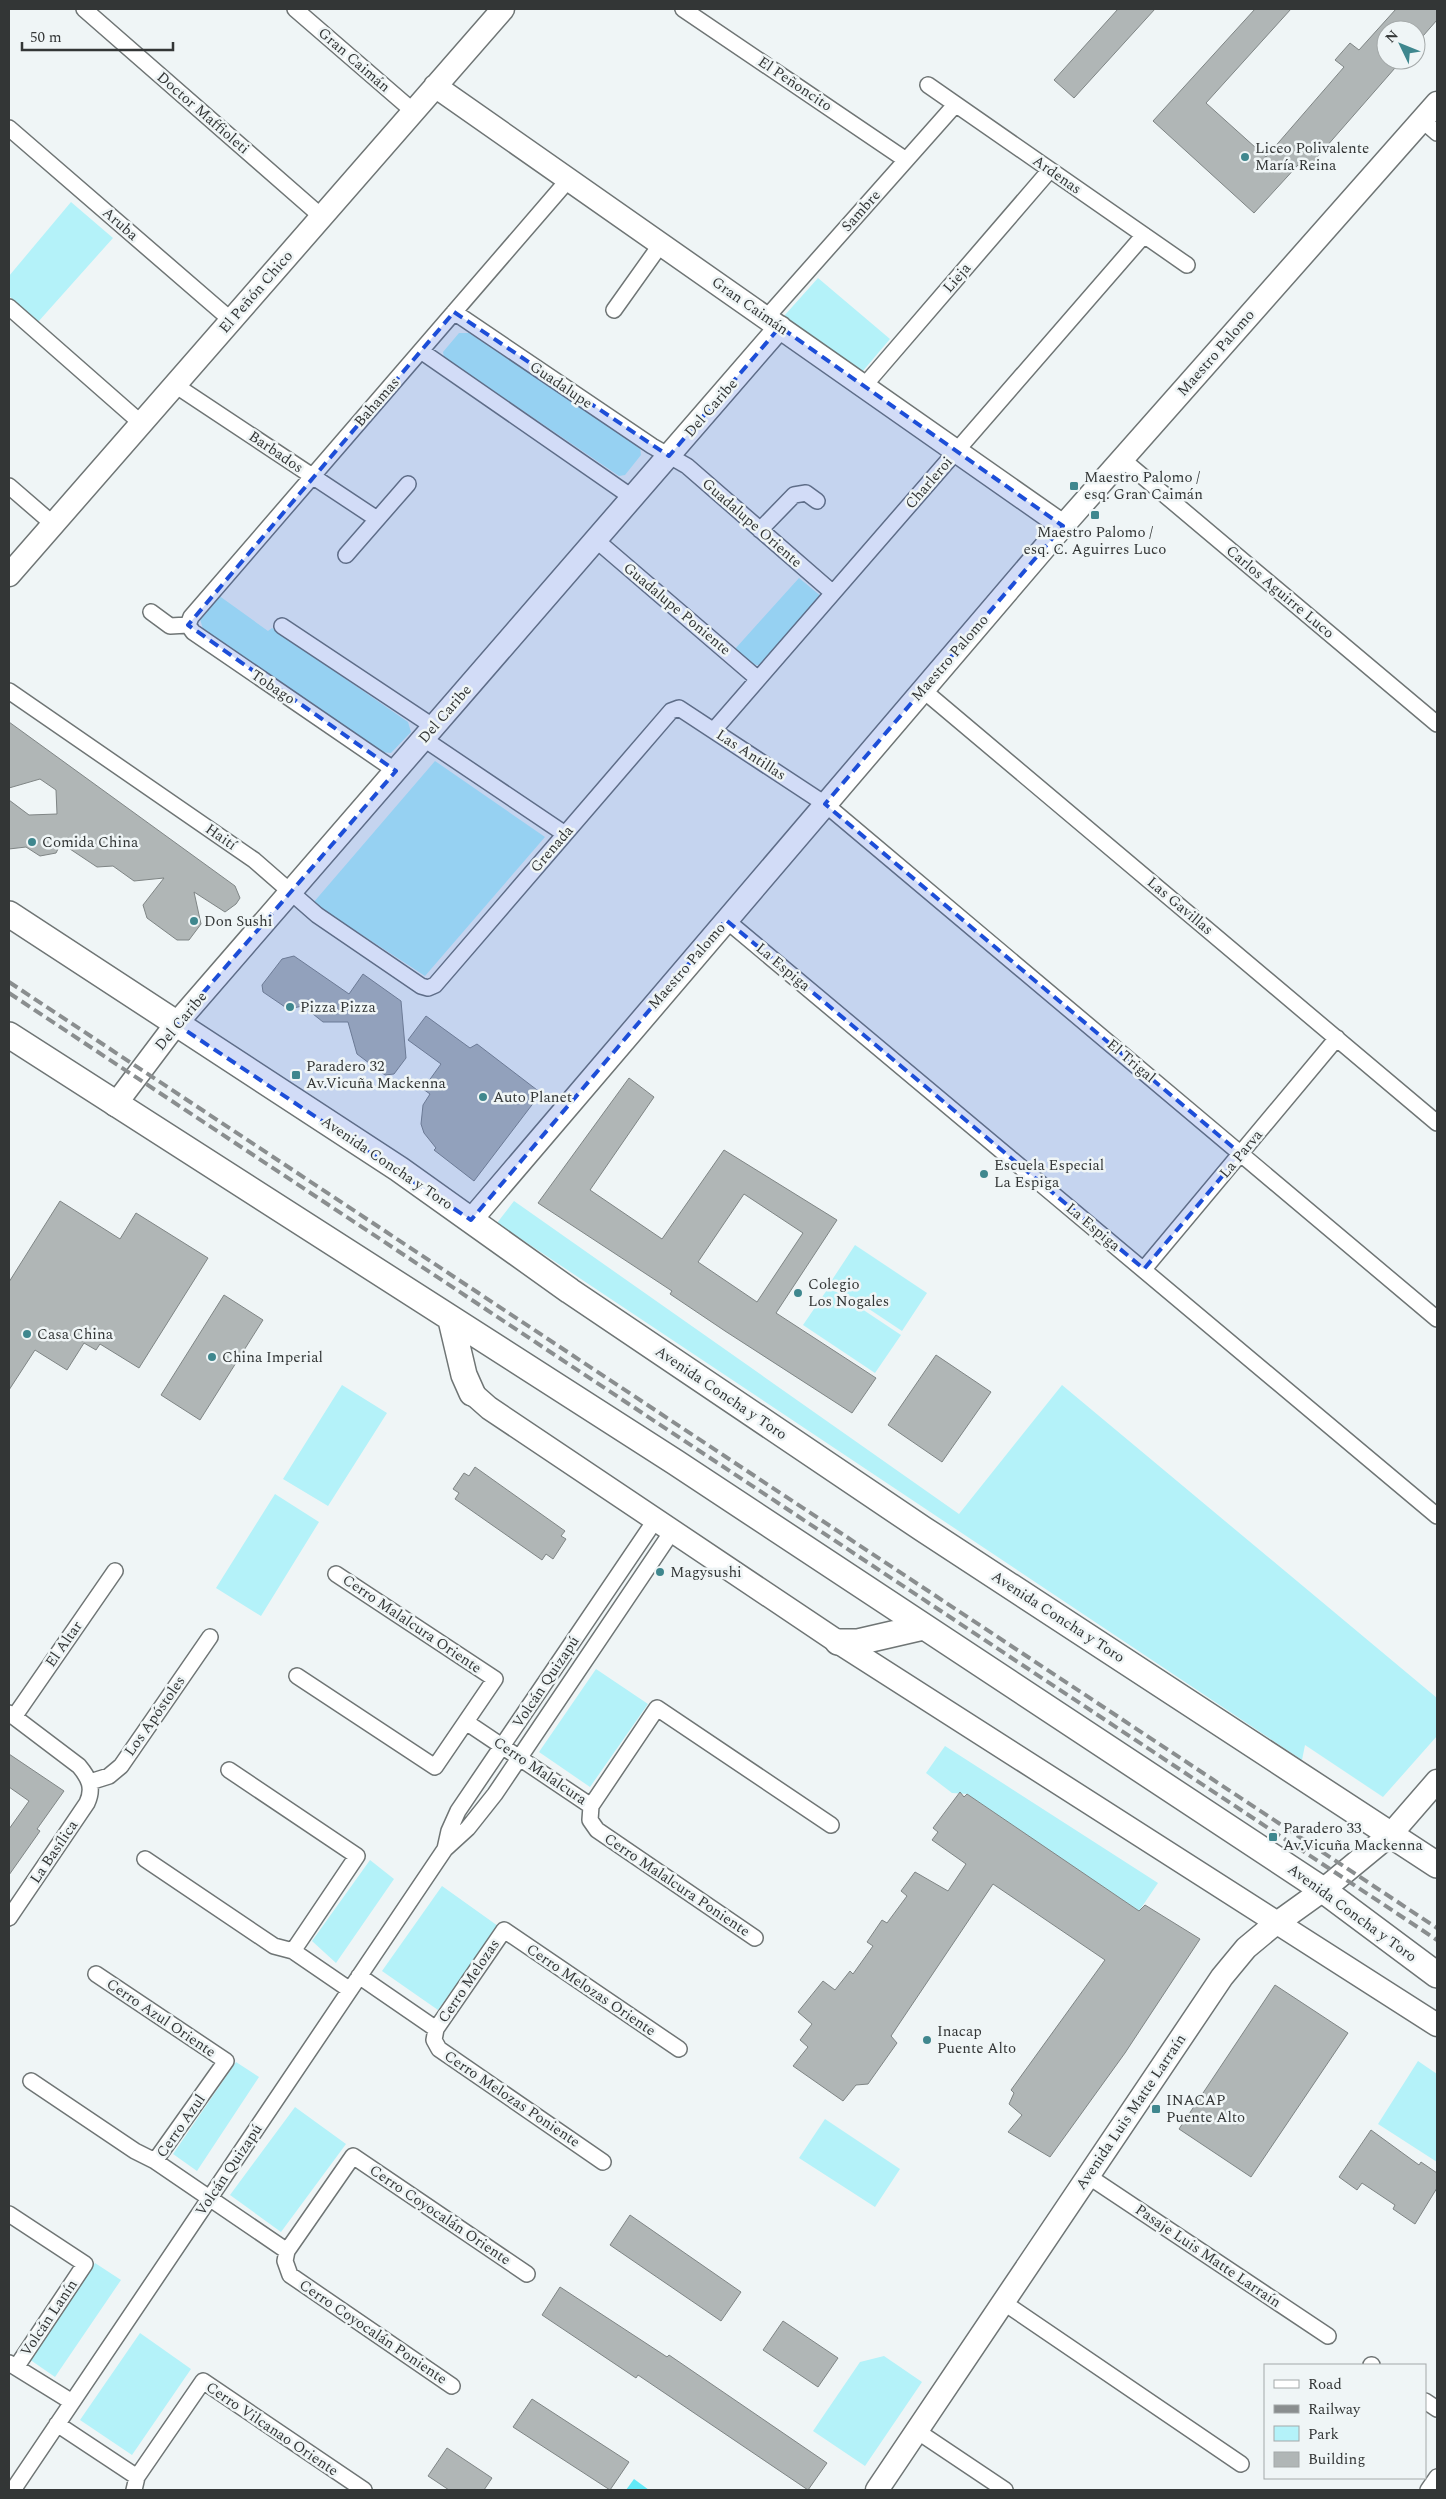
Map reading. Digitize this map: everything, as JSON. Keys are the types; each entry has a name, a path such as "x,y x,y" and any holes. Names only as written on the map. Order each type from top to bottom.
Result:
{"main road":[{"name":"Avenida Concha y Toro","path":"9,914 399,1169 570,1291 923,1528 1437,1865"},
{"name":"Avenida Concha y Toro","path":"9,1035 675,1462 1323,1890 1437,1975"},
{"path":"451,1320 464,1375 472,1392"},
{"path":"838,1642 858,1642 923,1627"}],"street":[{"name":"Doctor Maffioleti","path":"84,9 322,217"},
{"name":"Gran Caimán","path":"297,9 413,112"},
{"name":"El Peñón Chico","path":"9,574 503,9"},
{"name":"El Peñoncito","path":"683,9 906,160"},
{"name":"Ardenas","path":"928,85 1187,264"},
{"name":"Gran Caimán","path":"436,86 1064,526"},
{"name":"Maestro Palomo","path":"471,1220 1122,459 1429,127 1437,103"},
{"name":"Sambre","path":"773,322 906,160 955,104"},
{"name":"Aruba","path":"9,128 231,320"},
{"name":"Lieja","path":"864,386 1050,170"},
{"name":"Bahamas","path":"188,625 191,617 569,179"},
{"name":"Charleroi","path":"714,730 1144,235"},
{"path":"614,310 661,244"},
{"path":"9,307 141,423"},
{"name":"Guadalupe","path":"454,312 669,456"},
{"name":"Del Caribe","path":"115,1104 176,1024 669,456 773,322"},
{"path":"420,351 633,498"},
{"name":"Barbados","path":"175,385 377,519"},
{"name":"Guadalupe Oriente","path":"669,456 687,466 833,593"},
{"name":"Carlos Aguirre Luco","path":"1122,459 1437,724"},
{"path":"346,555 408,484"},
{"path":"9,486 53,524"},
{"path":"760,530 794,495 806,493 817,501"},
{"name":"Guadalupe Poniente","path":"596,540 758,678"},
{"path":"150,612 170,626 188,625"},
{"name":"Tobago","path":"188,625 193,632 396,771"},
{"path":"282,626 565,834"},
{"name":"Las Gavillas","path":"923,690 1437,1123"},
{"name":"Haití","path":"9,691 254,860 317,915 421,986 428,988"},
{"name":"Las Antillas","path":"676,708 682,709 825,804"},
{"name":"Grenada","path":"428,988 435,985 676,708"},
{"name":"El Trigal","path":"825,804 1437,1319"},
{"name":"La Espiga","path":"726,920 1437,1516"},
{"name":"La Parva","path":"1144,1269 1337,1038"},
{"path":"472,1392 489,1408 838,1642 1437,2025"},
{"name":"Volcán Quizapú","path":"445,1849 449,1831 458,1811 502,1746 664,1525"},
{"name":"Volcán Quizapú","path":"12,2490 445,1849 483,1811 520,1758 664,1525"},
{"name":"El Altar","path":"11,1715 115,1572"},
{"name":"Cerro Malalcura Oriente","path":"336,1574 495,1679 466,1722"},
{"name":"Los Apóstoles","path":"90,1782 109,1776 122,1766 210,1637"},
{"path":"297,1676 435,1767 466,1722"},
{"name":"Cerro Malalcura","path":"466,1722 591,1806 657,1708 831,1825"},
{"path":"11,1715 79,1766 90,1782"},
{"path":"229,1770 357,1856 293,1951"},
{"name":"Avenida Luis Matte Larraín","path":"877,2490 1222,1977 1246,1948 1278,1922 1323,1890 1391,1834 1437,1781"},
{"name":"La Basílica","path":"9,1918 86,1803 91,1790 90,1782"},
{"name":"Cerro Malalcura Poniente","path":"591,1806 590,1820 597,1830 755,1938"},
{"path":"145,1859 274,1946 293,1951 350,1990"},
{"name":"Cerro Melozas","path":"359,1976 436,2029 504,1930"},
{"name":"Cerro Melozas Oriente","path":"504,1930 679,2049"},
{"name":"Cerro Azul Oriente","path":"96,1974 226,2061"},
{"name":"Cerro Melozas Poniente","path":"436,2029 434,2040 439,2049 604,2162"},
{"name":"Cerro Azul","path":"226,2061 156,2161 287,2251"},
{"path":"31,2081 135,2151 156,2161"},
{"name":"Cerro Coyocalán Oriente","path":"287,2251 353,2156 528,2274"},
{"name":"Pasaje Luis Matte Larraín","path":"1088,2176 1328,2336"},
{"name":"Volcán Lanín","path":"9,2214 85,2264 13,2364 72,2402"},
{"name":"Cerro Coyocalán Poniente","path":"287,2251 284,2261 290,2275 452,2386"},
{"path":"1003,2302 1241,2464"},
{"name":"Cerro Vilcanao Oriente","path":"135,2484 203,2381 364,2490"},
{"path":"1426,2401 1437,2409"},
{"path":"57,2424 135,2484"},
{"path":"917,2431 1004,2490"},
{"path":"1428,2490 1437,2476"}],"highlighted area":[{"path":"454,312 669,456 780,327 1063,526 825,804 1241,1154 1144,1269 726,920 471,1220 176,1024 396,771 188,625"}],"green space":[{"path":"71,202 113,238 38,322 9,296 9,276"},
{"path":"818,278 890,339 862,372 784,316"},
{"path":"459,333 469,333 640,446 641,455 625,475 619,476 444,357 443,352"},
{"path":"799,578 822,597 762,666 752,664 735,649"},
{"path":"218,595 268,631 272,628 408,722 411,732 391,753 380,752 203,629 200,619"},
{"path":"435,761 545,837 425,976 313,903"},
{"path":"514,1201 959,1514 1062,1385 1437,1698 1437,1736 1383,1797 1305,1745 1302,1760 497,1223"},
{"path":"855,1245 927,1293 902,1331 830,1283"},
{"path":"829,1287 901,1335 875,1373 803,1325"},
{"path":"342,1385 387,1413 328,1506 283,1479"},
{"path":"275,1494 319,1522 261,1616 216,1588"},
{"path":"596,1669 648,1704 590,1787 539,1752"},
{"path":"945,1746 1158,1883 1139,1911 967,1794 952,1793 926,1773"},
{"path":"370,1860 394,1879 336,1963 312,1941"},
{"path":"442,1886 498,1926 438,2010 382,1971"},
{"path":"1418,2061 1437,2074 1437,2162 1378,2124"},
{"path":"236,2062 259,2077 197,2171 173,2154"},
{"path":"295,2107 346,2144 281,2232 230,2195"},
{"path":"825,2119 900,2169 875,2207 799,2158"},
{"path":"95,2263 121,2280 55,2377 29,2359"},
{"path":"140,2333 191,2369 132,2455 80,2420"},
{"path":"884,2356 922,2382 865,2466 813,2431 860,2362"}],"water":[{"path":"634,2479 649,2490 626,2490"}],"building":[{"path":"1118,9 1155,9 1074,98 1054,80"},
{"path":"1255,9 1291,9 1206,103 1266,157 1344,67 1335,60 1350,43 1359,50 1376,31 1376,70 1393,70 1305,171 1298,165 1254,213 1153,121"},
{"path":"1396,9 1437,9 1437,20 1426,33 1426,20 1386,20"},
{"path":"9,722 235,886 240,898 236,904 225,912 194,892 201,924 189,940 177,940 147,918 143,905 164,878 134,881 113,866 97,867 61,843 56,853 40,856 26,847 9,849 9,800 29,815 57,814 56,790 40,779 9,788"},
{"path":"294,956 349,994 363,974 401,1001 406,1058 394,1074 385,1075 357,1054 348,1022 323,1022 303,1006 288,1009 263,992 262,985 282,959"},
{"name":"Auto Planet","path":"426,1016 470,1048 477,1044 541,1093 474,1181 434,1150 436,1148 424,1133 421,1124 423,1105 430,1094 423,1089 441,1064 408,1040"},
{"path":"629,1078 654,1097 590,1190 662,1239 724,1150 837,1220 776,1313 876,1378 852,1413 725,1331 670,1294 672,1291 538,1203","holes":["744,1194 803,1233 757,1302 698,1262"]},
{"path":"60,1201 120,1239 136,1213 208,1258 139,1368 100,1344 96,1350 84,1343 67,1370 35,1350 9,1390 9,1282"},
{"name":"China Imperial","path":"224,1295 263,1320 200,1420 161,1395"},
{"path":"936,1355 991,1392 942,1462 888,1425"},
{"path":"475,1467 565,1531 561,1536 566,1539 553,1559 546,1554 542,1560 455,1499 459,1493 453,1489 464,1473 469,1476"},
{"path":"9,1754 64,1791 37,1829 40,1831 9,1875 9,1829 29,1801 9,1787"},
{"path":"960,1792 964,1797 967,1794 1139,1911 1145,1905 1200,1939 1125,2053 1050,2157 1008,2132 1022,2115 1009,2104 1014,2093 1011,2090 1105,1960 993,1884 891,2036 897,2043 868,2084 856,2085 843,2101 793,2066 808,2047 800,2040 812,2024 798,2012 823,1981 835,1990 850,1971 853,1974 873,1946 867,1942 882,1920 887,1923 907,1896 901,1891 915,1872 948,1891 966,1864 932,1840 938,1832 933,1828"},
{"path":"1275,1985 1348,2033 1251,2177 1179,2129"},
{"path":"1371,2130 1419,2165 1421,2162 1437,2173 1437,2188 1415,2224 1393,2209 1395,2205 1362,2183 1357,2190 1339,2177"},
{"path":"630,2215 741,2292 721,2321 610,2245"},
{"path":"560,2287 667,2357 669,2355 827,2463 808,2490 638,2375 636,2378 542,2315"},
{"path":"783,2321 838,2358 818,2387 763,2350"},
{"path":"532,2399 629,2462 610,2490 513,2427"},
{"path":"447,2448 492,2478 484,2490 449,2490 428,2476"}],"railway":[{"path":"9,982 1437,1928"},
{"path":"9,993 1437,1940"}],"place":[{"name":"Liceo Polivalente María Reina","path":"1245,157"},
{"name":"Maestro Palomo / esq. Gran Caimán","path":"1074,486"},
{"name":"Maestro Palomo / esq. C. Aguirres Luco","path":"1095,515"},
{"name":"Comida China","path":"32,842"},
{"name":"Don Sushi","path":"194,921"},
{"name":"Pizza Pizza","path":"290,1007"},
{"name":"Paradero 32 Av.Vicuña Mackenna","path":"296,1075"},
{"name":"Auto Planet","path":"483,1097"},
{"name":"Escuela Especial La Espiga","path":"984,1174"},
{"name":"Colegio Los Nogales","path":"798,1293"},
{"name":"Casa China","path":"27,1334"},
{"name":"China Imperial","path":"212,1357"},
{"name":"Magysushi","path":"660,1572"},
{"name":"Paradero 33 Av.Vicuña Mackenna","path":"1273,1837"},
{"name":"Inacap Puente Alto","path":"927,2040"},
{"name":"INACAP Puente Alto","path":"1156,2109"}]}
